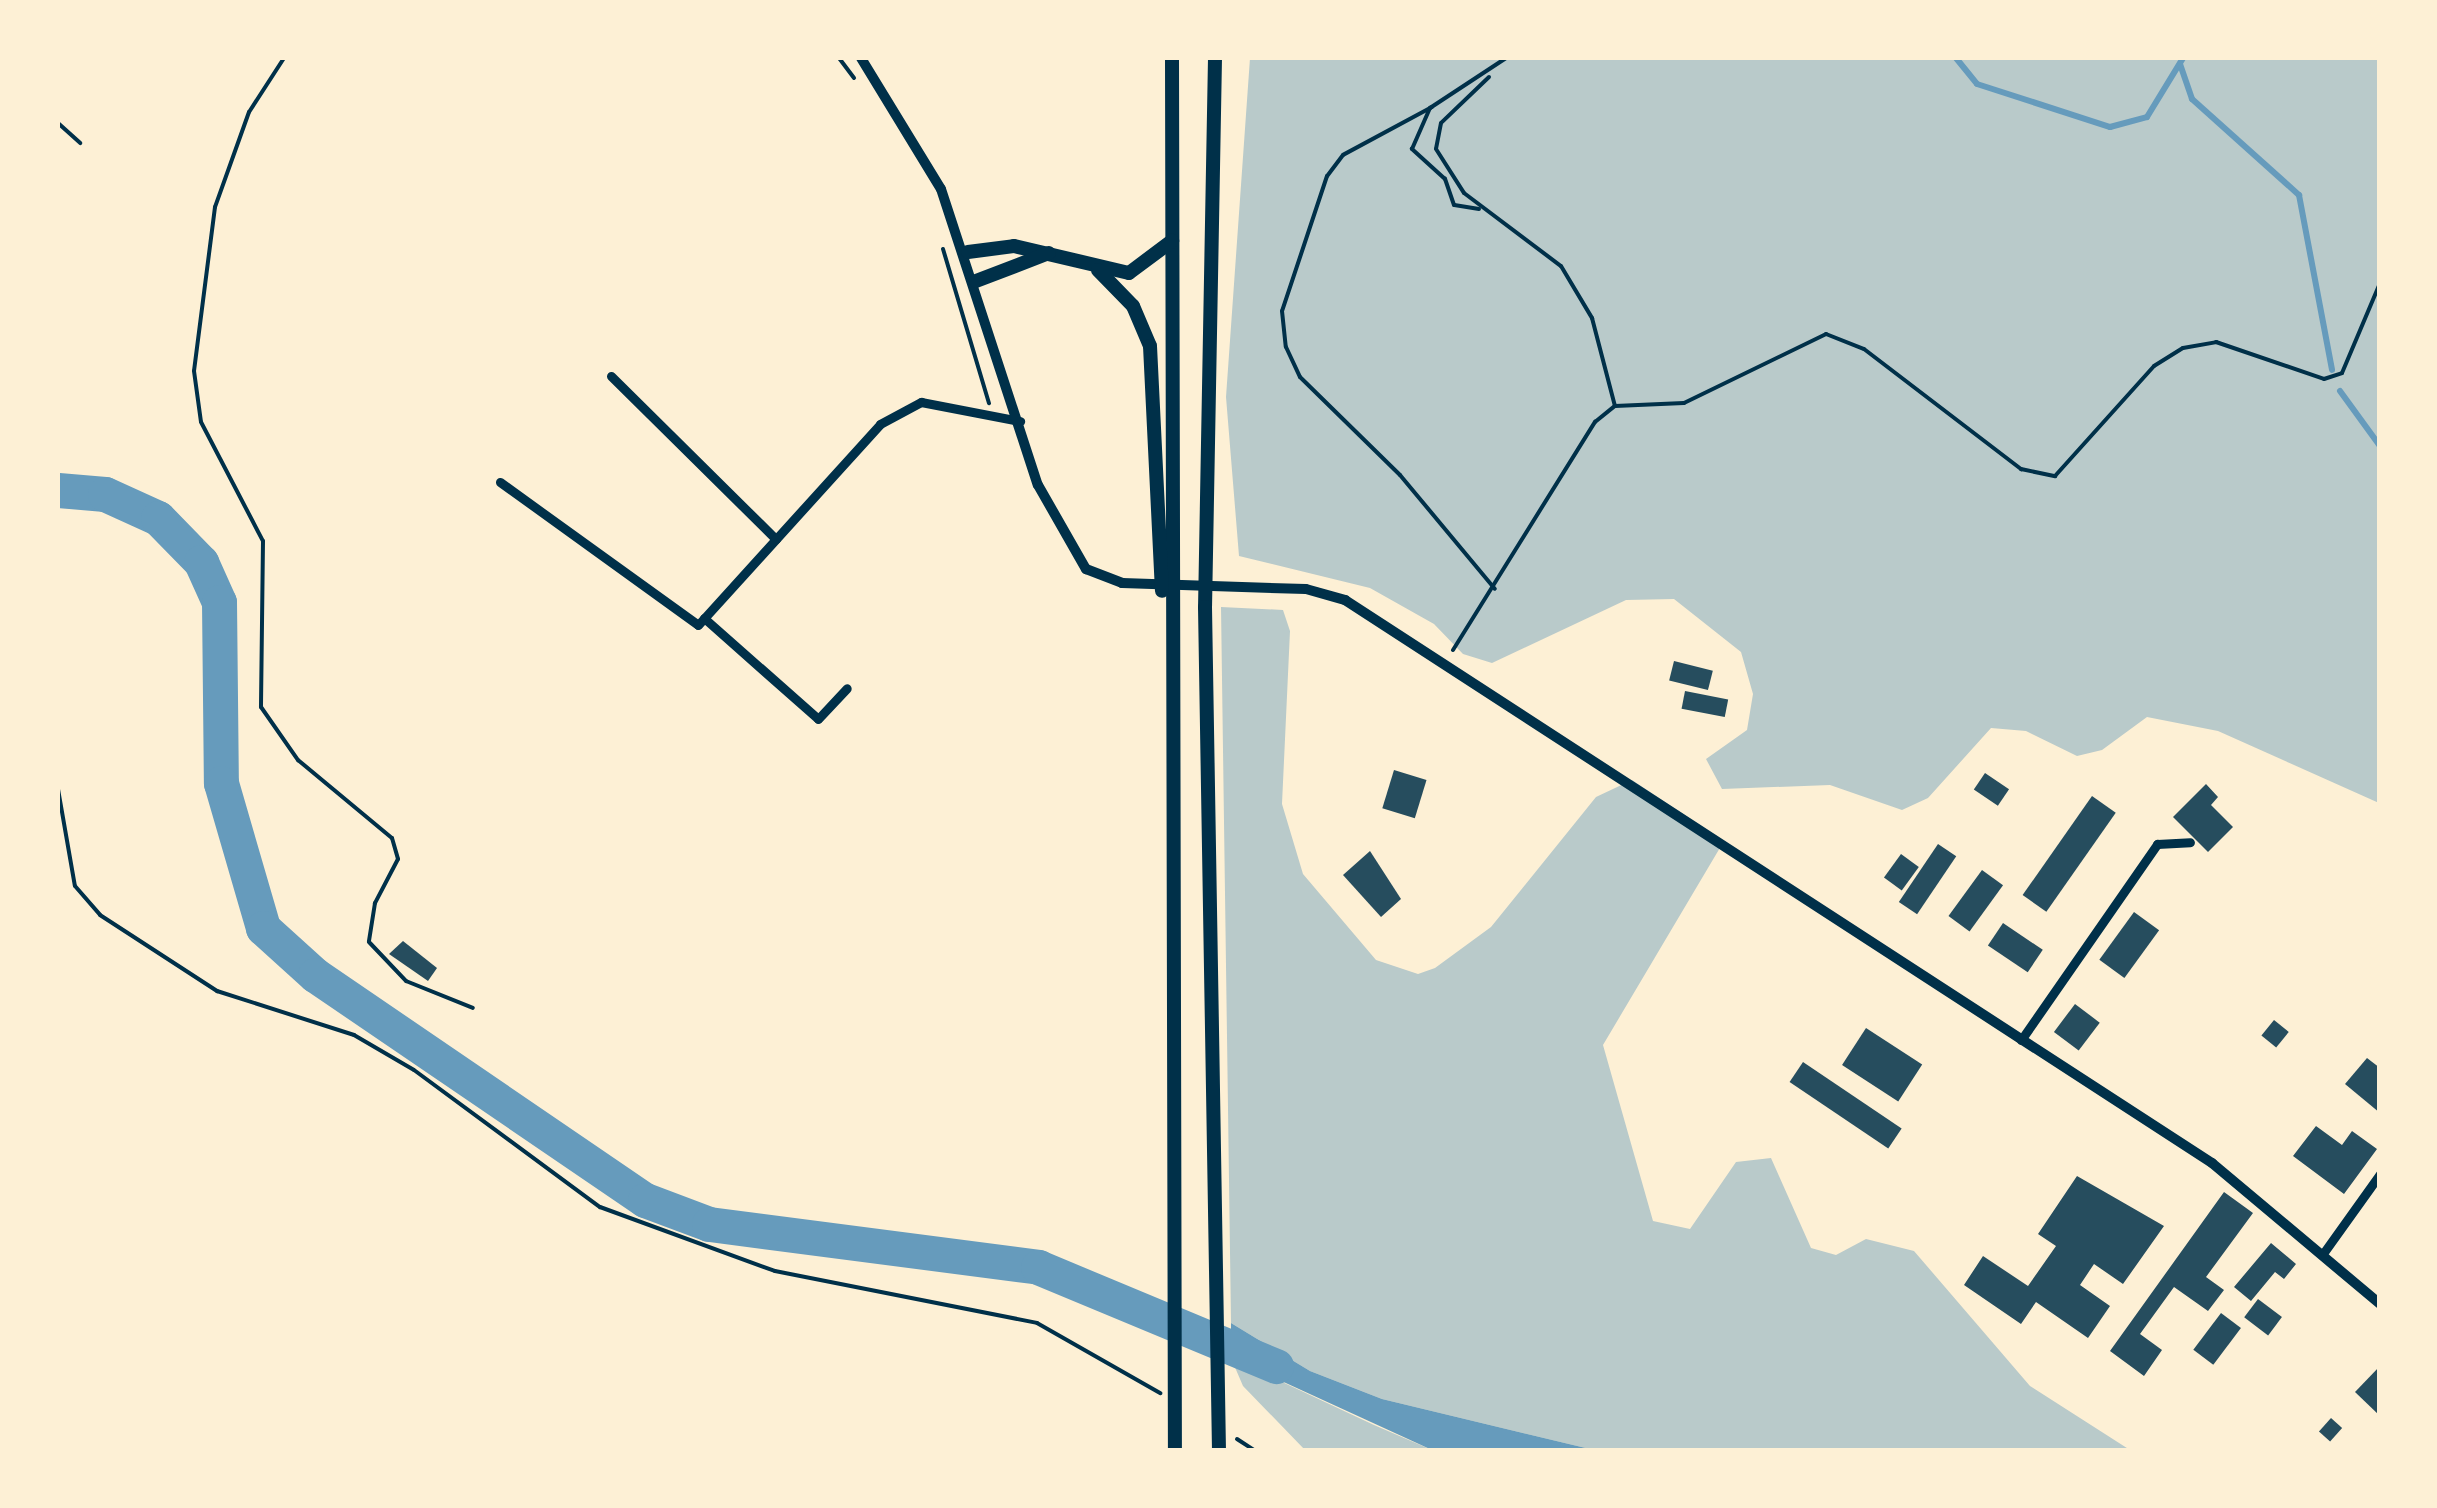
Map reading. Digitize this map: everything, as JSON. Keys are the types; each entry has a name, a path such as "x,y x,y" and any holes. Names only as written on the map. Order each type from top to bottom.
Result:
{"highway":[{"path":"1172,58 1168,626 1176,1450"},
{"path":"1214,58 1205,607 1219,1450"},
{"path":"968,252 1048,253 1098,270 1145,268 1172,240"},
{"path":"976,281 1048,253"},
{"path":"1098,270 1133,306 1150,346 1156,553 1168,626"}],"street":[{"path":"861,58 910,130 968,252 1020,421 1065,545 1086,570 1122,582 1306,589 1345,600 2212,1163 2380,1304"},
{"path":"611,376 776,539"},
{"path":"500,482 698,625 901,410 938,402 994,419 1020,421"},
{"path":"704,618 818,719 847,688"},
{"path":"2022,1040 2157,844 2190,842"},
{"path":"2322,1255 2380,1174"}],"lane":[{"path":"284,58 249,112 214,207 194,370 201,422 263,542 261,707 298,760 392,838 398,859 375,903 369,942 406,981 473,1008"}],"path":[{"path":"839,58 860,86"},
{"path":"1506,58 1441,123 1436,149 1483,210 1561,266 1592,318 1615,406"},
{"path":"1490,77 1343,155 1327,176 1282,312 1286,347 1300,378 1400,475 1494,588"},
{"path":"1432,107 1412,149 1445,179 1454,205 1483,210"},
{"path":"58,123 80,143"},
{"path":"940,238 994,419"},
{"path":"1444,662 1595,422 1615,406 1684,403 1826,334 1864,349 2021,468 2056,476 2154,366 2183,348 2216,342 2324,379 2342,373 2380,283"},
{"path":"58,788 76,886 100,915 217,991 354,1035 414,1070 600,1208 775,1271 1019,1317 1145,1384"},
{"path":"1241,1450 1241,1442 1254,1450"}],"shaded area":[{"path":"1250,58 2379,58 2379,803 2218,731 2147,717 2102,750 2077,756 2026,731 1991,728 1928,798 1902,810 1830,785 1722,789 1706,759 1747,730 1753,694 1741,652 1674,599 1626,600 1492,663 1463,654 1434,624 1370,588 1239,556 1226,397"},
{"path":"1221,607 1283,610 1290,631 1282,804 1303,874 1376,960 1418,974 1435,968 1491,927 1596,797 1632,780 1724,841 1603,1045 1653,1221 1690,1229 1736,1162 1771,1158 1811,1248 1836,1255 1866,1239 1914,1251 2030,1386 2130,1450 1594,1450 1382,1399 1310,1371 1231,1323"},
{"path":"1231,1358 1432,1450 1305,1450 1243,1386"}],"water":[{"path":"1231,1323 1310,1371 1382,1399 1594,1450 1432,1450 1231,1358"}],"building":[{"path":"1674,661 1713,671 1708,690 1669,680"},
{"path":"1685,691 1728,699 1725,717 1682,709"},
{"path":"1394,770 1427,780 1415,818 1382,808"},
{"path":"1985,773 2009,789 1998,806 1974,790"},
{"path":"2206,784 2218,797 2211,805 2233,827 2208,852 2173,817"},
{"path":"2092,796 2116,813 2046,912 2023,895"},
{"path":"1938,844 1956,856 1917,914 1899,902"},
{"path":"1370,851 1401,899 1381,917 1343,875"},
{"path":"1901,854 1919,867 1902,890 1884,877"},
{"path":"1982,870 2003,885 1970,931 1948,916"},
{"path":"2134,912 2159,930 2124,978 2099,960"},
{"path":"2003,923 2043,950 2028,972 1988,945"},
{"path":"403,941 437,968 428,981 389,954"},
{"path":"2075,1004 2100,1023 2079,1051 2054,1032"},
{"path":"2274,1020 2289,1032 2276,1048 2261,1036"},
{"path":"1866,1028 1922,1064 1898,1101 1842,1065"},
{"path":"2367,1058 2380,1068 2380,1113 2345,1084"},
{"path":"1803,1062 1902,1129 1888,1148 1790,1082"},
{"path":"2316,1126 2342,1145 2352,1131 2377,1149 2344,1194 2293,1156"},
{"path":"2077,1176 2164,1226 2123,1284 2094,1264 2080,1285 2110,1306 2088,1338 2036,1302 2021,1324 1964,1285 1983,1256 2028,1286 2056,1246 2038,1234"},
{"path":"2224,1192 2253,1213 2206,1277 2224,1290 2208,1311 2174,1287 2140,1334 2162,1350 2144,1376 2110,1351"},
{"path":"2271,1243 2296,1264 2284,1279 2275,1272 2251,1301 2234,1287"},
{"path":"2258,1299 2282,1317 2268,1335 2244,1317"},
{"path":"2221,1313 2241,1328 2213,1365 2193,1350"},
{"path":"2380,1366 2380,1416 2355,1392"},
{"path":"2331,1418 2342,1428 2330,1441 2319,1431"}],"waterway":[{"path":"1956,58 1977,84 2110,127 2147,117 2183,58"},
{"path":"2180,64 2192,99 2299,195 2332,370"},
{"path":"2340,391 2380,446"},
{"path":"58,490 105,494 158,518 201,562 219,602 221,783 263,928 315,975 645,1200 709,1224 1038,1267 1276,1366"}]}
